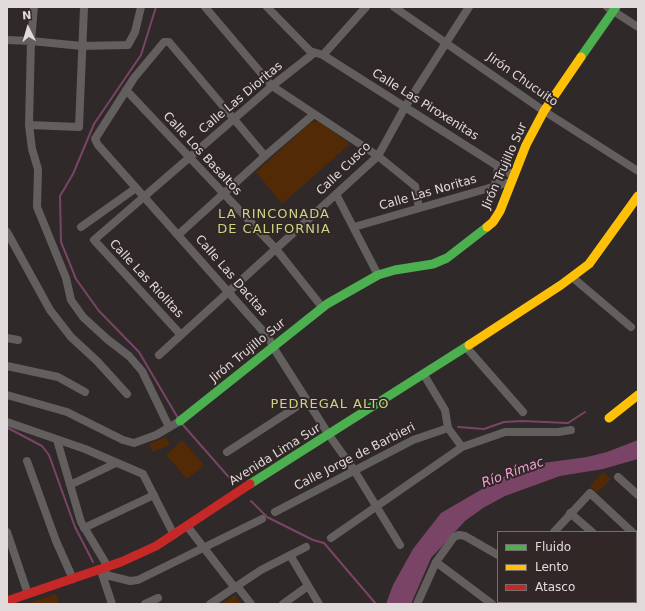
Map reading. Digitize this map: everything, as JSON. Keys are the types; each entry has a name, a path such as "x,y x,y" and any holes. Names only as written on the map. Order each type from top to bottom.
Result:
{"main road":[{"name":"Jirón Trujillo Sur","path":"180,421 322,307 378,275 395,270 433,264 454,254 481,233 497,217 511,178 544,111 612,8"},
{"name":"Avenida Lima Sur","path":"7,601 73,579 105,571 145,552 424,375 572,277 589,264 613,233 638,196"},
{"path":"609,418 638,395"}],"street":[{"path":"34,7 31,40 29,125 32,149 38,169 37,207 66,278 71,300 83,317 106,339 129,356 142,371 169,427"},
{"path":"29,125 79,126 84,7"},
{"path":"7,40 31,40 82,46 128,45 136,32 141,7"},
{"path":"266,7 307,49 314,53"},
{"path":"323,56 366,7"},
{"name":"Jirón Chucuito","path":"394,7 447,42 544,111 638,171"},
{"name":"Calle Cusco","path":"159,355 378,156 406,107 469,7"},
{"path":"205,8 272,86 378,156 415,186 419,208"},
{"path":"612,8 638,27"},
{"path":"126,90 164,42 169,42 265,156"},
{"name":"Calle Las Piroxenitas","path":"314,53 323,56 498,165 511,178"},
{"name":"Calle Las Dioritas","path":"94,240 272,86 314,53"},
{"name":"Calle Las Dacitas","path":"126,90 96,139 98,145 269,338 306,400 354,470 400,545"},
{"name":"Calle Los Basaltos","path":"126,90 190,157 222,194 276,249 322,307"},
{"path":"178,235 222,194 314,114"},
{"path":"494,186 497,178 498,165"},
{"name":"Calle Las Noritas","path":"354,227 494,186 511,178"},
{"path":"81,227 136,188"},
{"path":"336,194 378,275"},
{"path":"7,232 50,310 71,337 97,361 127,394"},
{"name":"Calle Las Riolitas","path":"94,240 181,335"},
{"path":"572,277 631,327"},
{"path":"7,338 18,340"},
{"path":"466,347 523,412"},
{"path":"7,366 58,377 85,392"},
{"path":"424,375 445,410 448,428 462,448"},
{"path":"7,395 67,412 123,440 134,443 143,441 180,421"},
{"path":"227,452 306,400"},
{"path":"7,422 85,449 143,474 174,535"},
{"name":"Calle Jorge de Barbieri","path":"275,512 413,440 448,428"},
{"path":"331,538 462,448 505,432 558,432 571,430"},
{"path":"56,440 84,528 105,571 112,604"},
{"path":"27,461 53,534 73,579"},
{"path":"70,485 116,463"},
{"path":"618,477 638,496"},
{"path":"555,531 590,493 631,531"},
{"path":"84,528 154,495"},
{"path":"570,513 591,531"},
{"path":"105,571 130,581 138,580 262,519"},
{"path":"187,526 251,604"},
{"path":"7,532 28,594"},
{"path":"417,604 436,562 451,540 459,535 465,536 497,554"},
{"path":"214,603 261,570 306,547"},
{"path":"290,555 319,604"},
{"path":"436,562 492,604"},
{"path":"283,604 308,586"},
{"path":"145,604 158,598"}],"shaded area":[{"path":"319,121 350,144 282,204 256,172 310,123"},
{"path":"166,437 170,445 152,452 149,444"},
{"path":"182,440 204,465 187,479 166,455"},
{"path":"603,472 611,479 597,493 590,486"},
{"path":"56,594 60,604 26,604"},
{"path":"235,595 241,604 221,604"}],"water":[{"name":"Río Rímac","path":"638,440 638,459 603,469 560,476 505,496 483,508 465,521 431,558 411,604 386,604 393,585 413,549 441,513 508,474 528,465 587,457 607,452"}],"waterway":[{"path":"156,7 141,55 94,124 73,174 60,196 61,242 76,279 99,311 139,352 178,418"},
{"path":"458,427 484,429 504,422 522,421 568,423 585,412"},
{"path":"183,425 234,483"},
{"path":"8,428 42,446 49,455 75,527 93,562"},
{"path":"251,501 267,517 313,540 324,543 376,604"}],"traffic: fast":[{"path":"581,57 616,7"},
{"path":"180,421 327,304 378,275 395,270 433,264 447,258 487,227"},
{"path":"250,484 469,345"}],"traffic: slow":[{"path":"487,227 493,222 500,211 526,145 544,111 581,57"},
{"path":"469,345 561,285 589,264 638,196"},
{"path":"609,418 638,395"}],"traffic: jam":[{"path":"7,601 121,562 156,546 250,484"}],"district":[{"name":"LA RINCONADA DE CALIFORNIA","path":"274,222"},
{"name":"PEDREGAL ALTO","path":"330,405"}]}
